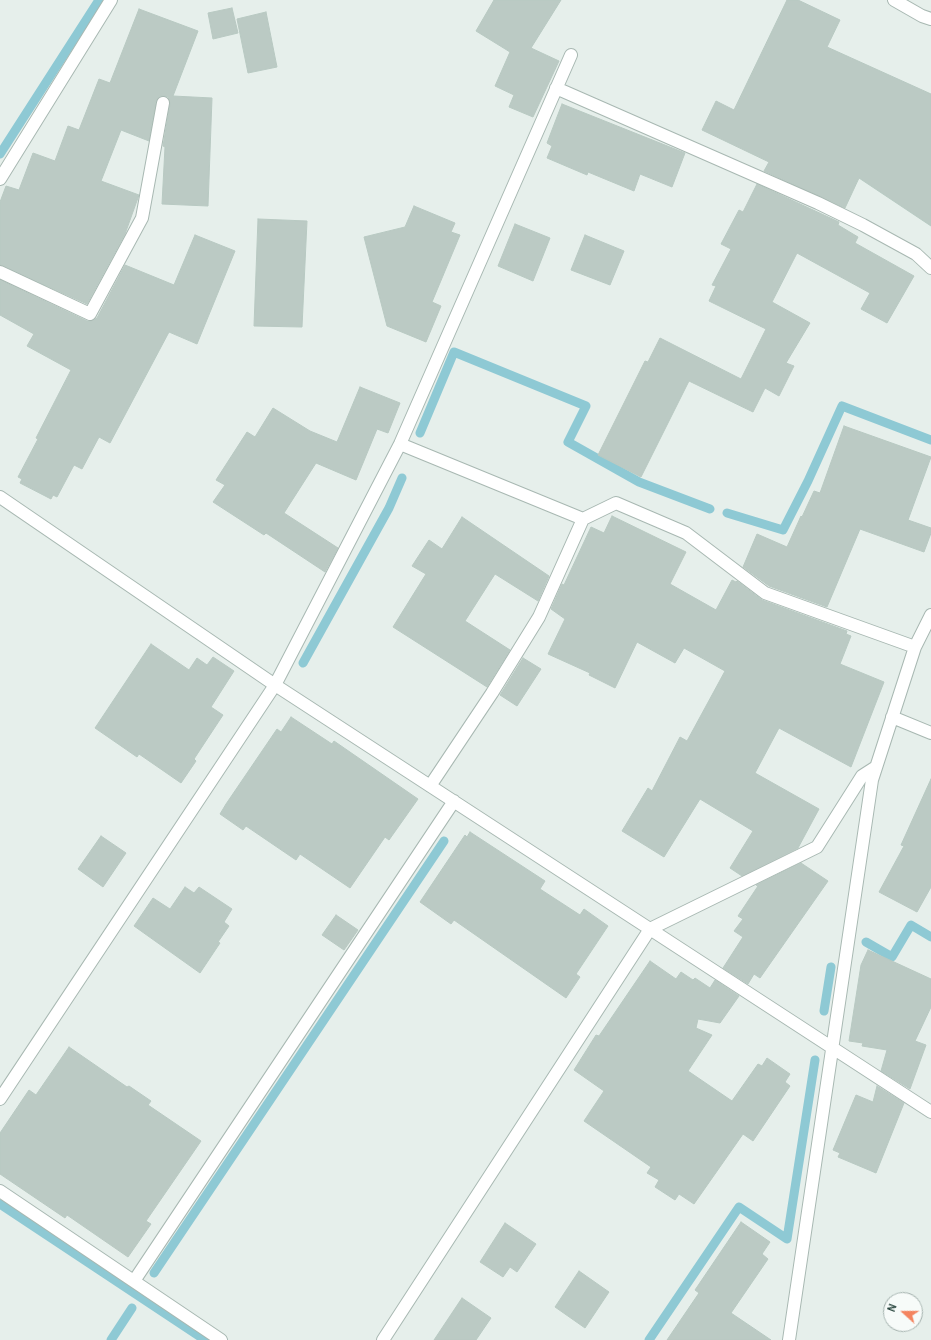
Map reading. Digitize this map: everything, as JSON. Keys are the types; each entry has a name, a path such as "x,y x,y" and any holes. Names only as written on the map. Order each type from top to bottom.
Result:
{"street":[{"path":"0,179 111,0"},
{"path":"894,0 922,16 931,19"},
{"path":"0,1099 275,684 400,444 571,54"},
{"path":"556,88 824,206 916,254 931,268"},
{"path":"0,272 90,314 142,218 163,102"},
{"path":"400,444 583,519"},
{"path":"0,497 275,684 931,1112"},
{"path":"430,786 492,693 539,617 583,519 616,504 686,533 765,593 915,647"},
{"path":"788,1340 872,780 915,647 931,615"},
{"path":"892,717 931,733"},
{"path":"383,1340 650,929 817,847 862,776 876,767"},
{"path":"134,1281 454,801"},
{"path":"0,1191 221,1340"}],"building":[{"path":"494,0 561,0 531,48 559,61 533,117 509,107 514,95 495,86 510,52 476,31"},
{"path":"787,0 798,0 840,20 827,47 931,94 931,226 859,178 845,208 764,171 769,162 702,130 716,101 734,110"},
{"path":"232,8 238,33 213,39 208,13"},
{"path":"139,9 198,31 173,96 212,98 208,206 162,204 165,147 163,146 170,104 168,97 160,96 156,102 149,141 121,130 101,181 139,195 125,234 87,304 0,265 0,202 6,186 19,190 33,153 55,161 68,126 79,130 99,79 110,83"},
{"path":"266,12 277,67 248,73 237,19"},
{"path":"562,104 685,153 672,187 640,174 634,191 588,172 587,175 547,158 552,146 547,143"},
{"path":"757,184 839,222 838,225 858,237 855,243 914,276 887,323 861,309 870,293 797,253 772,302 810,323 786,363 794,366 779,396 765,388 753,412 689,381 641,477 598,455 645,361 648,362 660,338 741,379 766,329 709,301 716,286 712,285 731,249 721,244 739,210 743,212"},
{"path":"414,206 455,223 451,232 460,235 432,302 441,306 426,342 387,326 364,237 405,227"},
{"path":"258,219 307,221 302,327 254,326"},
{"path":"515,224 550,238 533,281 498,266"},
{"path":"195,235 235,251 197,344 169,332 110,443 99,437 82,469 74,465 57,497 53,495 51,499 20,483 22,479 18,477 71,370 27,346 34,334 0,315 0,280 87,321 91,321 97,318 125,265 174,285"},
{"path":"585,235 624,251 610,285 571,270"},
{"path":"360,387 400,403 388,433 377,429 356,480 316,463 284,513 338,548 325,572 266,533 264,535 213,502 225,485 216,480 247,432 255,437 273,408 310,431 337,442"},
{"path":"844,426 931,457 908,520 931,528 931,533 924,552 860,529 827,607 769,586 743,567 757,534 787,547 814,491 820,493"},
{"path":"612,516 686,552 670,584 716,610 732,580 737,581 762,600 847,631 846,634 851,636 840,664 884,682 851,767 779,728 755,773 819,809 798,848 742,876 730,868 753,831 700,799 664,857 622,831 648,788 652,791 680,737 687,741 725,671 684,648 675,663 637,642 615,688 589,675 590,673 548,654 565,619 551,609 562,584 564,585 591,527 604,533"},
{"path":"462,517 549,576 538,601 495,574 465,621 510,650 487,687 393,627 426,574 412,566 429,540 442,549"},
{"path":"151,644 189,670 197,658 207,665 213,657 234,671 211,707 223,715 194,759 196,761 181,783 139,754 137,757 95,728"},
{"path":"523,658 541,669 517,706 500,695"},
{"path":"291,717 332,744 334,741 418,799 389,840 385,837 350,888 300,854 296,860 246,826 243,830 220,814 277,729 281,732"},
{"path":"931,779 931,887 917,912 879,892 904,846 901,845"},
{"path":"470,832 545,881 540,889 580,915 584,909 608,926 576,974 580,977 566,998 454,920 451,924 420,902 465,835 467,837"},
{"path":"101,836 126,853 103,887 78,869"},
{"path":"801,863 828,881 760,978 754,974 748,984 723,968 743,937 734,931 743,919 738,916 758,886 756,885"},
{"path":"185,887 194,893 199,887 232,909 224,922 229,926 218,942 220,943 200,973 134,926 153,898 170,909"},
{"path":"336,915 358,930 344,950 322,935"},
{"path":"868,950 931,979 931,1007 915,1041 926,1045 910,1089 881,1071 887,1050 862,1046 863,1043 849,1041 861,965"},
{"path":"650,961 676,979 681,972 693,980 695,978 710,988 715,980 739,996 720,1023 698,1019 696,1028 712,1035 688,1071 732,1101 758,1064 762,1066 767,1058 790,1074 785,1082 790,1086 753,1141 743,1134 694,1204 679,1194 675,1200 655,1187 659,1180 647,1173 651,1167 584,1121 604,1091 574,1070 596,1035 599,1036"},
{"path":"69,1047 127,1087 129,1086 151,1101 148,1105 201,1141 146,1221 151,1224 128,1257 67,1215 65,1218 0,1174 0,1133 29,1090 36,1095"},
{"path":"877,1086 904,1103 876,1173 838,1157 840,1153 833,1150 856,1095 873,1102"},
{"path":"741,1222 770,1242 762,1254 768,1259 731,1313 771,1340 667,1340 699,1293 695,1290"},
{"path":"505,1223 536,1244 517,1272 510,1267 503,1277 480,1262"},
{"path":"579,1271 609,1292 585,1328 555,1307"},
{"path":"462,1298 491,1318 476,1340 434,1340"}],"waterway":[{"path":"0,154 99,0"},
{"path":"420,433 454,352 586,406 568,442 639,482 710,509"},
{"path":"727,513 783,530 808,481 842,406 931,440"},
{"path":"303,663 389,508 402,478"},
{"path":"154,1273 444,841"},
{"path":"866,942 892,957 911,925 931,937"},
{"path":"824,1011 831,967"},
{"path":"649,1340 739,1207 787,1239 815,1060"},
{"path":"0,1204 205,1340"},
{"path":"111,1340 132,1308"}]}
